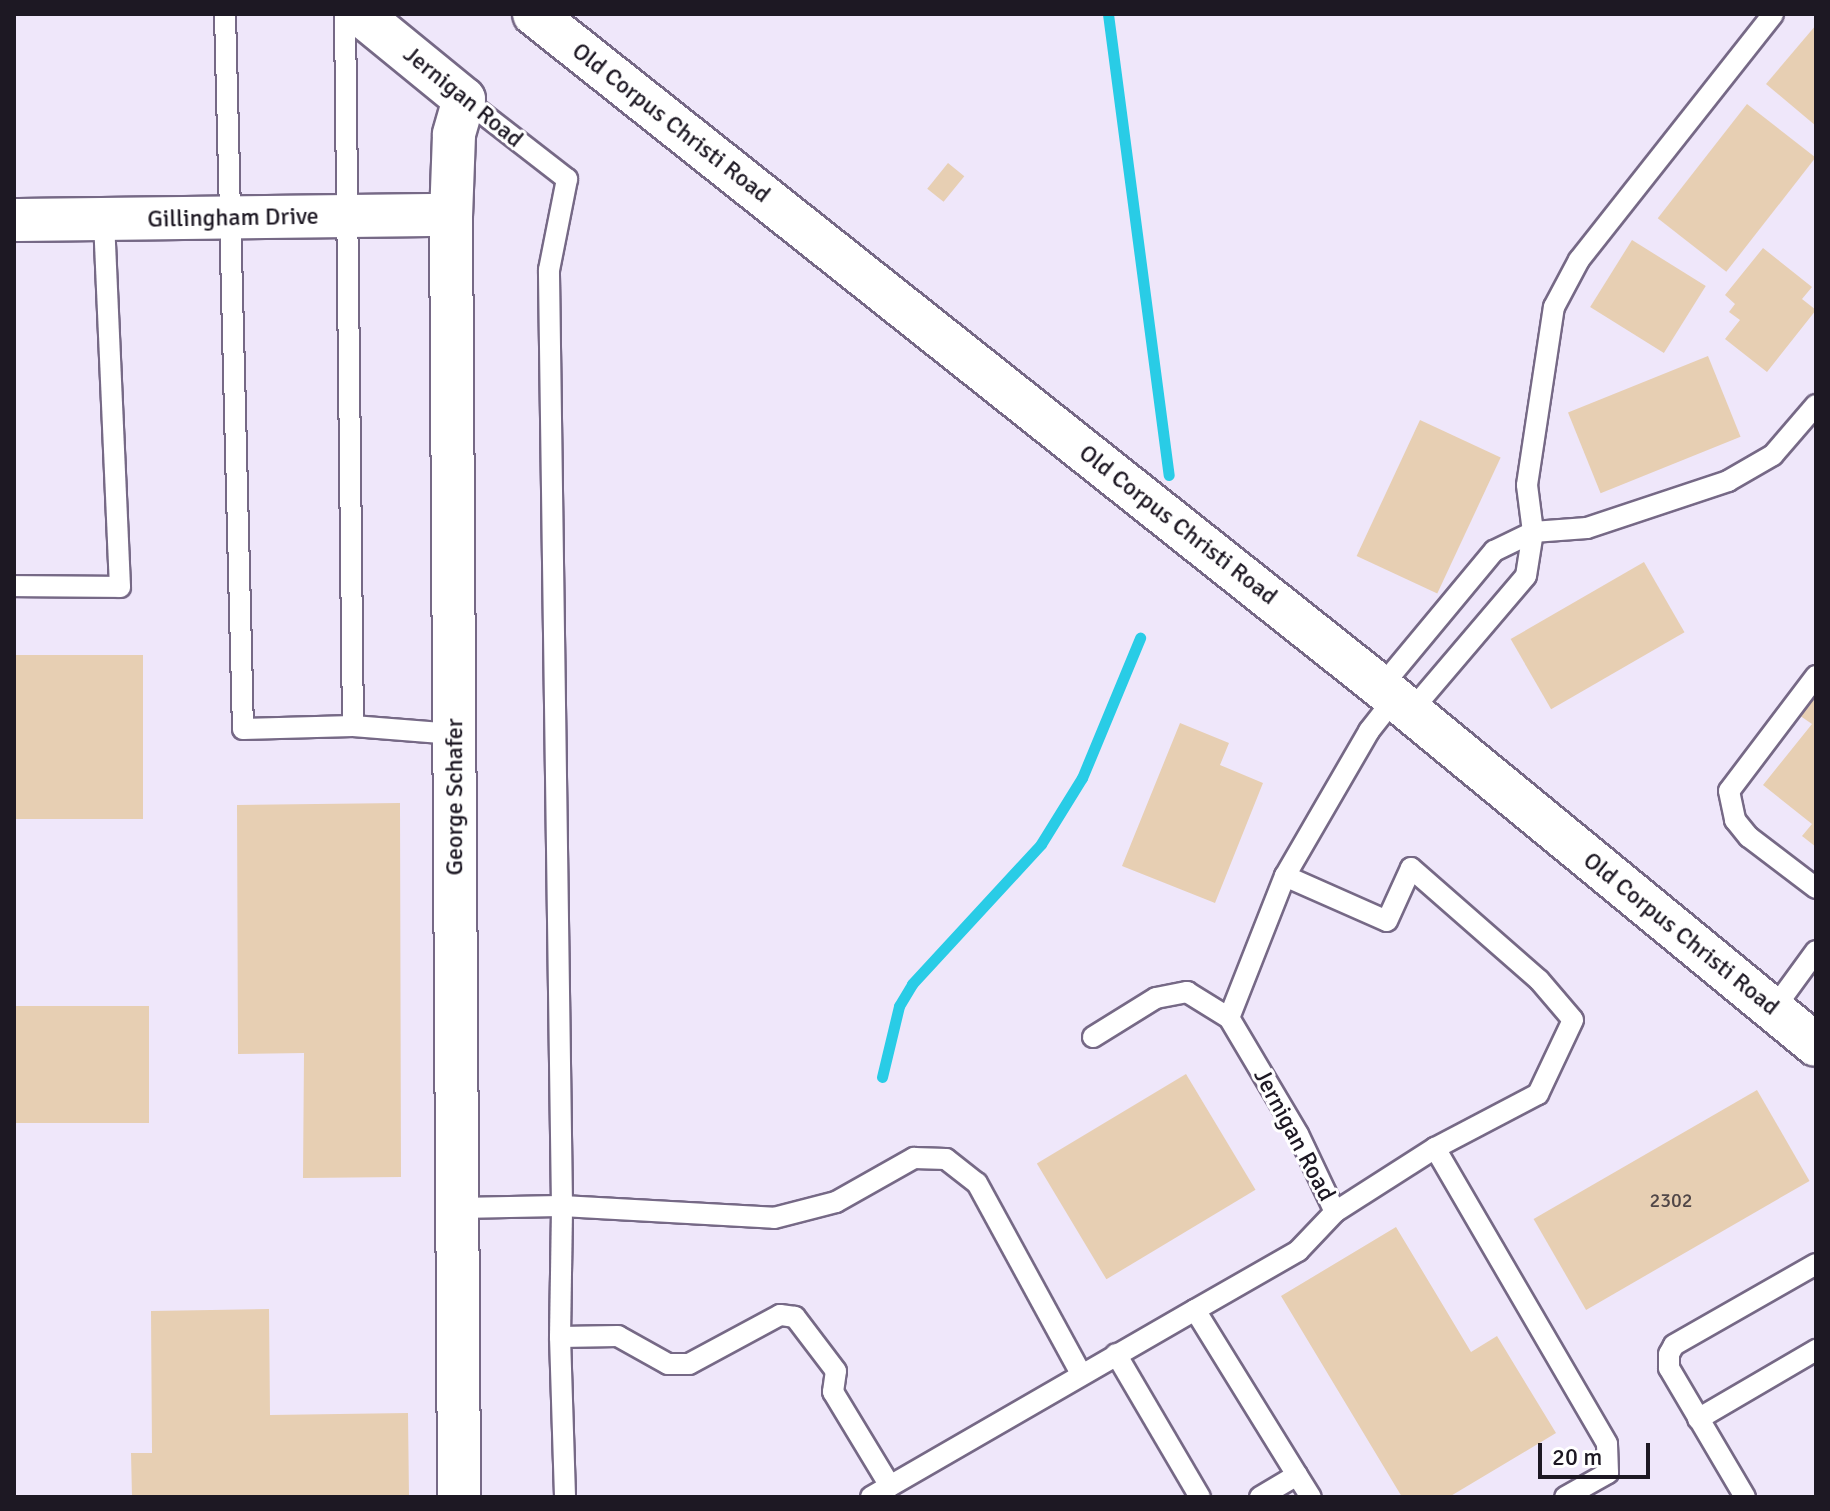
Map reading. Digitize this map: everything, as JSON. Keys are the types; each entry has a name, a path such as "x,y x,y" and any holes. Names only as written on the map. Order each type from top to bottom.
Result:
{"street":[{"name":"Jernigan Road","path":"360,14 464,99"},
{"name":"Old Corpus Christi Road","path":"534,14 1396,699 1816,1045"},
{"name":"George Schafer","path":"459,1497 451,215 454,135 464,99"},
{"name":"Gillingham Drive","path":"14,220 451,215"}],"lane":[{"path":"225,14 243,729 353,726 454,734"},
{"path":"345,14 353,726"},
{"path":"1093,1037 1156,998 1187,992 1229,1018 1285,876 1369,731 1396,699 1526,576 1533,532 1527,485 1554,307 1579,260 1773,14"},
{"name":"Jernigan Road","path":"464,99 567,179 549,270 562,1206"},
{"path":"14,586 120,587 104,219"},
{"path":"1396,699 1494,551 1533,532 1587,528 1728,481 1773,455 1816,405"},
{"path":"1816,676 1729,791 1735,820 1749,837 1816,888"},
{"path":"1285,876 1387,921 1411,868 1539,980 1573,1020 1538,1094 1435,1148 1335,1212"},
{"path":"1773,1010 1816,951"},
{"name":"Jernigan Road","path":"871,1497 1298,1251 1335,1212 1298,1134 1229,1018"},
{"path":"1435,1148 1607,1444 1608,1473 1565,1497"},
{"path":"457,1208 562,1206 774,1218 836,1202 914,1158 946,1159 977,1183 1081,1374"},
{"path":"562,1206 560,1337 565,1497"},
{"path":"1745,1497 1669,1368 1674,1345 1816,1264"},
{"path":"1195,1310 1311,1497"},
{"path":"560,1337 618,1336 668,1364 689,1364 780,1315 795,1317 836,1371 833,1392 890,1486"},
{"path":"1698,1419 1816,1350"},
{"path":"1116,1354 1200,1497"},
{"path":"1260,1497 1297,1475"}],"building":[{"path":"1816,25 1816,126 1766,84"},
{"path":"1747,104 1816,158 1726,272 1658,218"},
{"path":"948,163 964,176 944,202 927,189"},
{"path":"1632,240 1706,286 1664,353 1590,307"},
{"path":"1763,248 1812,287 1802,299 1816,310 1767,372 1725,339 1740,320 1729,312 1735,304 1725,295"},
{"path":"1708,356 1741,437 1601,493 1568,413"},
{"path":"1420,420 1501,458 1437,594 1357,556"},
{"path":"1644,562 1684,632 1551,709 1511,639"},
{"path":"14,655 143,655 143,819 14,819"},
{"path":"1816,688 1816,847 1802,836 1812,824 1763,785 1812,724 1796,713"},
{"path":"1180,723 1229,743 1220,765 1263,783 1215,903 1122,866"},
{"path":"400,803 401,1177 303,1178 304,1053 238,1054 237,805"},
{"path":"14,1006 149,1006 149,1123 14,1123"},
{"path":"1186,1074 1256,1190 1106,1279 1037,1164"},
{"path":"1757,1090 1810,1181 1586,1310 1534,1219"},
{"path":"1396,1227 1471,1352 1497,1336 1556,1433 1449,1497 1402,1497 1281,1296"},
{"path":"269,1309 270,1415 408,1413 409,1497 132,1497 131,1453 152,1453 151,1311"}],"waterway":[{"path":"1108,14 1169,475"},
{"path":"882,1077 899,1006 912,984 1041,844 1082,778 1140,638"}]}
